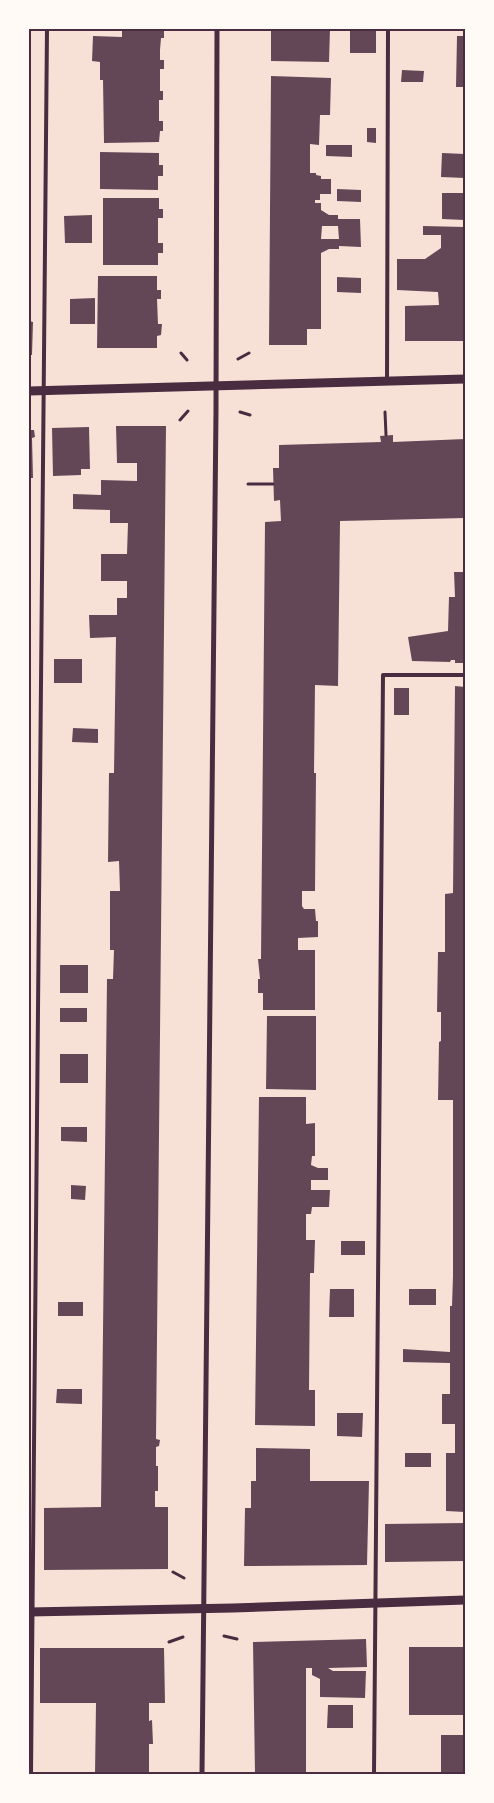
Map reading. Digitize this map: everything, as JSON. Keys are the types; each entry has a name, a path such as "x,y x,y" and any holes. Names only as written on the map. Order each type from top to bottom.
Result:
{"street":[{"path":"202,1774 216,386 217,29"},
{"path":"29,391 465,379"},
{"path":"31,1612 204,1609 465,1600"}],"lane":[{"path":"31,1774 47,29"},
{"path":"387,381 388,29"},
{"path":"374,1774 383,675 465,675"}],"path":[{"path":"181,353 187,360"},
{"path":"238,359 249,353"},
{"path":"180,420 188,411"},
{"path":"240,412 250,415"},
{"path":"385,412 386,435"},
{"path":"248,484 273,484"},
{"path":"173,1572 184,1578"},
{"path":"224,1636 236,1639"},
{"path":"169,1642 184,1637"}],"building":[{"path":"122,29 164,29 164,38 161,38 160,50 160,60 164,60 164,69 160,69 160,91 163,91 163,100 159,100 159,121 163,121 163,131 160,131 159,142 104,143 103,80 100,80 100,62 92,61 93,36 122,37"},
{"path":"271,29 330,29 329,62 271,61"},
{"path":"350,29 376,29 376,53 350,53"},
{"path":"457,36 465,36 465,87 456,87"},
{"path":"29,39 31,39 31,65 29,65"},
{"path":"402,70 424,71 423,82 401,82"},
{"path":"271,76 331,78 330,115 320,115 319,145 310,144 310,173 316,173 316,175 321,176 321,179 331,179 331,194 320,194 320,200 315,200 315,203 321,203 321,210 329,215 338,215 338,219 360,219 361,247 339,246 339,249 329,249 321,253 321,329 307,329 307,345 269,345","holes":["322,226 338,226 339,239 321,239"]},
{"path":"367,128 376,128 376,143 367,142"},
{"path":"326,145 352,145 352,157 326,156"},
{"path":"100,152 159,153 159,165 163,165 163,176 158,176 158,190 100,189"},
{"path":"442,153 465,154 465,178 441,177"},
{"path":"337,189 361,190 361,202 337,201"},
{"path":"442,193 465,193 465,220 442,219"},
{"path":"103,198 159,198 159,209 163,209 163,218 158,218 158,243 163,243 163,253 158,253 158,265 103,265"},
{"path":"92,215 92,243 65,243 64,216"},
{"path":"423,226 465,227 465,341 405,341 405,306 439,305 438,292 397,290 397,259 425,259 441,248 441,235 423,235"},
{"path":"98,276 157,276 157,290 161,290 161,299 157,299 158,324 162,324 161,335 157,336 157,348 97,348"},
{"path":"337,277 361,278 361,293 337,292"},
{"path":"95,298 95,324 70,324 70,299"},
{"path":"29,321 33,322 32,355 29,355"},
{"path":"116,426 166,426 156,1439 160,1440 159,1446 156,1447 158,1491 155,1491 155,1507 168,1507 168,1569 44,1570 44,1508 101,1507 107,979 113,979 114,950 110,950 110,891 120,891 119,861 108,862 109,773 114,773 116,637 90,638 89,615 117,615 117,598 127,598 127,581 101,581 101,554 127,554 128,523 110,523 110,510 73,509 73,494 101,495 101,480 137,481 137,463 117,463"},
{"path":"89,427 90,469 81,469 81,475 53,476 52,428"},
{"path":"29,430 34,430 35,437 32,438 33,478 29,478"},
{"path":"393,435 393,442 465,439 465,518 340,521 338,686 315,685 315,891 302,891 302,906 304,909 315,909 316,921 318,921 318,937 298,938 298,950 315,950 315,1010 263,1010 263,993 258,993 258,979 260,979 258,959 261,959 265,522 281,521 280,500 274,501 273,468 279,468 279,445 381,442 380,436"},
{"path":"454,572 465,572 465,663 455,663 455,660 450,662 412,661 408,637 448,631 449,597 455,597"},
{"path":"54,659 82,659 82,683 54,683"},
{"path":"455,686 465,687 465,1512 446,1511 446,1453 455,1453 455,1424 442,1424 442,1394 450,1394 450,1363 403,1362 403,1349 450,1352 450,1306 452,1306 453,1276 453,1100 438,1100 441,1012 437,1012 438,952 445,952 445,894 453,893"},
{"path":"394,688 409,688 409,715 394,715"},
{"path":"73,728 98,729 98,743 72,742"},
{"path":"60,965 88,965 88,993 60,993"},
{"path":"60,1008 87,1008 87,1022 60,1022"},
{"path":"267,1016 316,1016 316,1090 266,1089"},
{"path":"60,1054 88,1054 88,1083 60,1083"},
{"path":"259,1097 306,1097 306,1124 315,1123 315,1156 312,1156 311,1165 318,1168 328,1168 328,1180 311,1180 311,1190 330,1190 329,1207 312,1207 311,1214 306,1214 306,1240 315,1240 314,1273 310,1273 309,1390 315,1390 315,1426 255,1425"},
{"path":"61,1127 87,1127 87,1142 61,1141"},
{"path":"71,1185 86,1186 85,1200 71,1199"},
{"path":"341,1241 365,1241 365,1255 341,1255"},
{"path":"330,1289 354,1289 354,1317 329,1317"},
{"path":"409,1289 436,1289 436,1305 409,1305"},
{"path":"58,1302 83,1302 83,1316 58,1316"},
{"path":"57,1389 82,1389 82,1404 56,1403"},
{"path":"337,1413 363,1413 362,1437 337,1436"},
{"path":"256,1448 310,1449 310,1481 369,1481 367,1565 244,1566 245,1508 251,1508 251,1481 256,1481"},
{"path":"405,1453 431,1453 431,1467 405,1467"},
{"path":"465,1523 465,1561 385,1562 385,1524"},
{"path":"366,1639 367,1667 328,1668 333,1671 366,1671 365,1698 320,1697 320,1679 312,1675 312,1668 306,1668 306,1774 255,1774 253,1642"},
{"path":"409,1647 465,1647 465,1715 409,1715"},
{"path":"40,1648 164,1648 165,1703 149,1703 149,1721 152,1720 153,1744 149,1744 149,1774 95,1774 96,1703 40,1703"},
{"path":"328,1705 353,1705 353,1728 327,1728"},
{"path":"441,1735 465,1735 465,1774 441,1774"}]}
